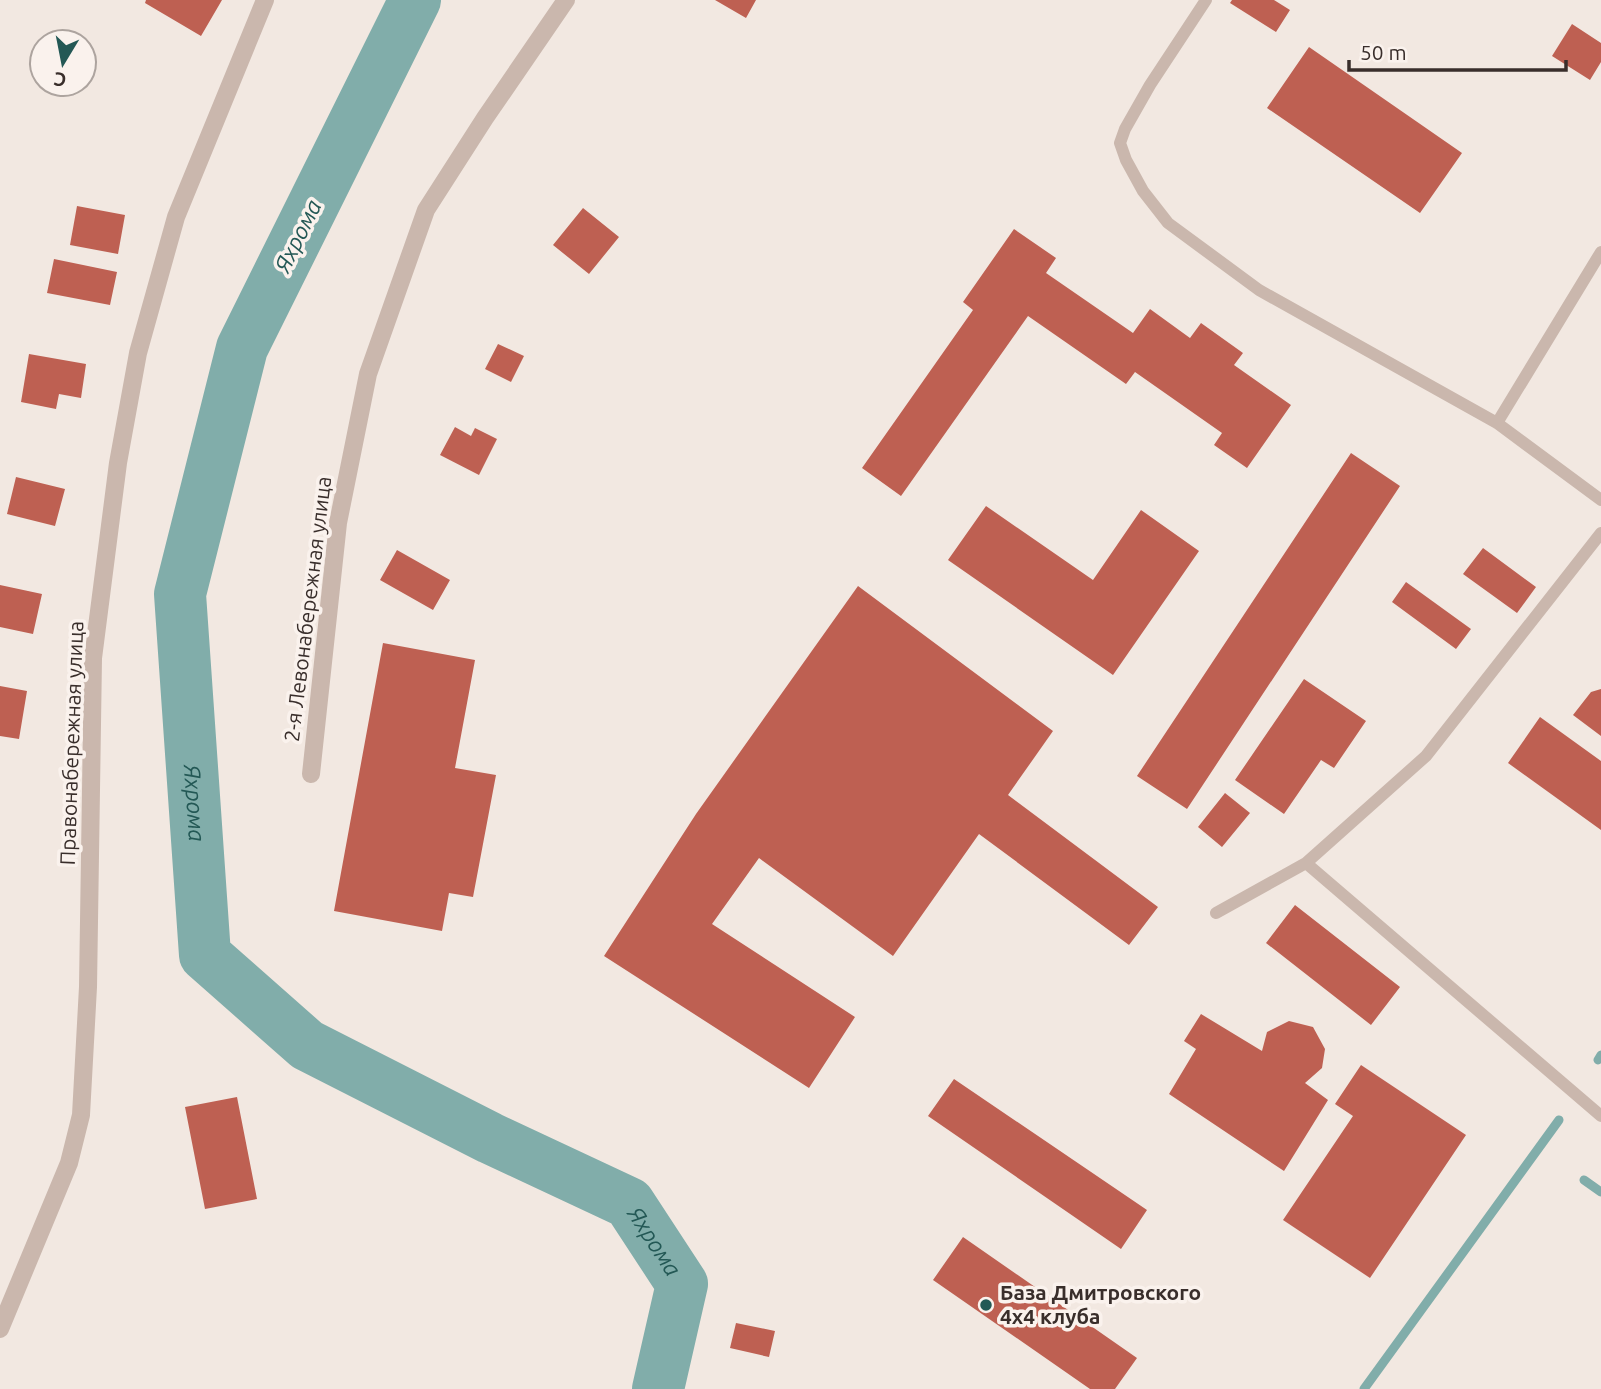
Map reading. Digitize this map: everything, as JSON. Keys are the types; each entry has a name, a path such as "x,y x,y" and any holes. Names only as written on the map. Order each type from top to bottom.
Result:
{"street":[{"name":"Правонабережная улица","path":"0,1329 69,1163 81,1115 88,987 93,658 118,463 138,354 176,217 265,0"},
{"name":"2-я Левонабережная улица","path":"311,774 338,523 368,374 426,210 566,0"}],"lane":[{"path":"1206,0 1150,85 1120,143 1143,191 1168,223 1259,290 1497,422 1601,500"},
{"path":"1497,422 1601,252"},
{"path":"1216,913 1306,863 1426,756 1601,533"},
{"path":"1306,863 1601,1116"}],"building":[{"path":"146,0 222,0 201,36 145,3"},
{"path":"715,0 756,0 746,18"},
{"path":"1232,0 1274,0 1290,10 1276,32 1230,3"},
{"path":"1572,24 1601,43 1601,62 1590,80 1552,56"},
{"path":"1309,47 1462,153 1420,213 1267,108"},
{"path":"77,206 125,215 118,254 70,245"},
{"path":"583,208 619,237 589,274 553,245"},
{"path":"1014,229 1056,258 1046,273 1133,333 1150,309 1190,338 1201,323 1243,353 1234,365 1291,405 1247,468 1214,445 1222,433 1135,372 1126,384 1028,316 901,496 862,468 973,310 963,302"},
{"path":"54,259 117,272 110,305 47,293"},
{"path":"498,344 524,356 511,382 485,369"},
{"path":"29,354 86,364 81,398 59,394 56,409 21,402"},
{"path":"455,427 471,436 475,428 497,439 479,475 440,455"},
{"path":"1351,453 1400,486 1187,809 1137,776"},
{"path":"16,477 65,489 55,526 7,514"},
{"path":"986,506 1093,580 1141,510 1199,551 1113,675 948,560"},
{"path":"1483,548 1536,587 1517,613 1463,574"},
{"path":"397,550 450,580 433,610 380,580"},
{"path":"1406,582 1471,629 1456,649 1392,602"},
{"path":"0,585 42,594 33,634 0,627"},
{"path":"858,586 1053,731 1008,795 1158,907 1129,945 979,834 893,956 759,858 712,924 855,1017 809,1088 604,956 696,814"},
{"path":"383,643 475,660 455,768 496,775 473,897 449,893 442,931 334,911"},
{"path":"1304,679 1366,721 1334,768 1321,760 1284,814 1235,780"},
{"path":"0,686 27,691 19,739 0,736"},
{"path":"1601,689 1601,736 1573,715 1591,692"},
{"path":"1540,717 1601,761 1601,830 1508,763"},
{"path":"1225,793 1250,813 1222,847 1198,827"},
{"path":"1295,905 1400,987 1371,1025 1266,943"},
{"path":"1201,1014 1262,1051 1267,1032 1289,1021 1313,1027 1325,1049 1322,1068 1305,1083 1328,1100 1284,1171 1169,1094 1196,1049 1184,1041"},
{"path":"1361,1065 1466,1135 1370,1278 1283,1220 1353,1116 1335,1104"},
{"path":"954,1079 1147,1210 1121,1249 928,1116"},
{"path":"237,1097 257,1199 205,1209 185,1107"},
{"path":"963,1237 1137,1358 1115,1389 1090,1389 933,1280"},
{"path":"736,1323 775,1331 769,1357 730,1348"}],"waterway":[{"name":"Яхрома","path":"415,0 242,348 180,594 205,955 307,1045 490,1138 629,1203 682,1284 658,1389"},
{"path":"1598,1060 1601,1055"},
{"path":"1364,1389 1559,1120"},
{"path":"1584,1180 1601,1192"}],"place":[{"name":"База Дмитровского 4х4 клуба","path":"986,1305"}]}
